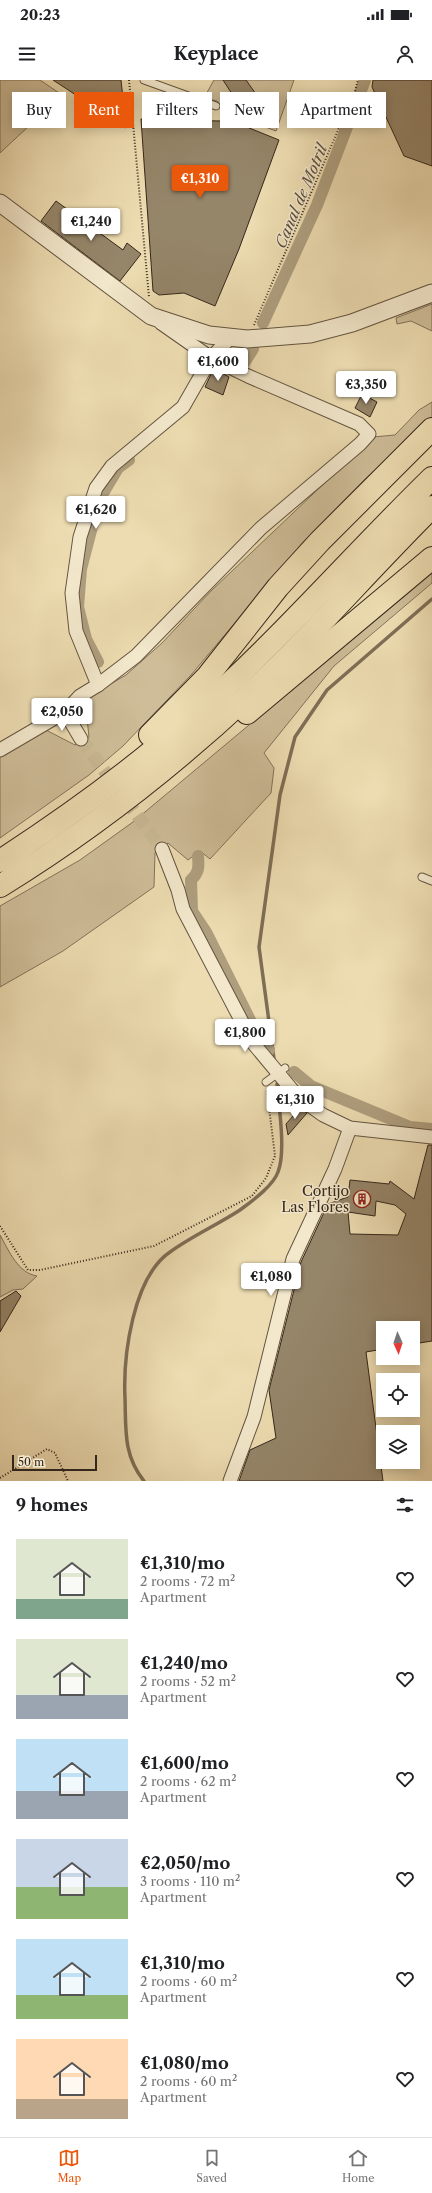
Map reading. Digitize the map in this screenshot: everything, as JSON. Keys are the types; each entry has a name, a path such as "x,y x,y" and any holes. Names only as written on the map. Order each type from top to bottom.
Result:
{"highway":[{"path":"51,828 69,804 103,778 172,714 207,677 278,587 361,498 432,429"},
{"path":"0,861 51,828 133,767 196,715 290,625 432,478"},
{"path":"0,886 90,826 175,760 291,653 432,507"},
{"path":"145,784 178,769 432,558"}],"street":[{"path":"0,202 150,316 211,358 248,376 358,424 369,434 360,444 260,528 136,656 98,685 80,696 65,712 0,750"},
{"path":"150,316 209,335 239,338 310,334 352,323 432,293"},
{"path":"98,685 76,632 72,593 80,537 96,488 112,466 183,407 211,358 239,338"},
{"path":"65,712 81,739"},
{"path":"162,849 178,890 183,909 253,1043 282,1071 298,1097 323,1115 350,1128 432,1137"},
{"path":"230,1481 254,1417 293,1259 335,1169 350,1128"}],"lane":[{"path":"144,80 216,106"},
{"path":"422,877 432,881"},
{"path":"266,1082 282,1071"}],"path":[{"path":"128,80 150,316"},
{"path":"239,338 285,257 356,91 358,80"},
{"path":"0,1226 28,1270 40,1270 154,1246 252,1196 266,1178 275,1156 266,1082"},
{"path":"0,1478 48,1449 55,1453 68,1481"}],"shaded area":[{"path":"0,80 40,80 58,92 12,92 12,128 27,128 0,153"},
{"path":"214,80 294,80 290,92 287,92 287,100 279,122 279,92 220,92 220,105 217,101 212,100 212,92 207,92"},
{"path":"268,128 277,128 276,131"},
{"path":"432,304 432,331 411,321 397,324 396,318"},
{"path":"432,402 432,419 365,479 303,542 191,675 123,746 89,775 0,838 0,757 44,729 75,745 89,737 85,699 126,675 162,643 211,591 373,437 395,435 419,410"},
{"path":"432,572 432,583 334,666 264,753 274,768 271,793 210,859 200,851 188,860 168,843 155,853 154,887 63,951 0,987 0,906 80,860 133,822"},
{"path":"0,1235 19,1266 24,1271 37,1276 23,1289 13,1290 0,1297"}],"building":[{"path":"53,80 121,80 122,92 74,92 74,94"},
{"path":"223,80 246,80 254,92 231,92"},
{"path":"373,80 432,80 432,166 404,156 386,117 386,92 374,92 372,87"},
{"path":"141,119 142,128 212,128 212,121 220,121 220,128 249,128 279,140 239,249 215,306 184,293 159,295 153,291"},
{"path":"56,201 123,250 127,243 141,254 120,281 41,221"},
{"path":"214,368 229,377 223,395 205,387"},
{"path":"362,394 377,402 370,417 355,408"},
{"path":"300,1108 307,1113 288,1135 286,1124"},
{"path":"428,1145 432,1145 432,1341 420,1343 420,1321 376,1321 376,1350 366,1352 376,1428 376,1469 381,1469 383,1481 239,1481 250,1450 276,1438 269,1390 301,1262 328,1204 348,1197 350,1180 389,1184 390,1181 414,1199","holes":["376,1201 395,1205 406,1214 398,1235 350,1234 348,1212 375,1216"]},
{"path":"16,1291 21,1296 0,1332 0,1301"}],"waterway":[{"name":"Canal de Motril","path":"263,323 317,205 365,80"},
{"name":"Canal de Motril","path":"244,363 253,349"},
{"name":"Canal de Motril","path":"98,662 86,639 78,607 81,569 99,500 118,468 129,460"},
{"path":"274,1059 259,947 280,795 295,737 327,690 432,599"},
{"name":"Canal de Motril","path":"198,856 198,870 196,875 191,880 192,911 206,932 262,1044 269,1050"},
{"name":"Canal de Motril","path":"294,1072 311,1086 410,1127 432,1129"},
{"path":"144,1481 132,1461 127,1441 125,1420 126,1361 133,1319 139,1298 147,1279 157,1264 170,1252 240,1210 272,1183 278,1172 282,1153 277,1084"}],"tunnel":[{"path":"81,739 162,849"}],"place":[{"name":"Cortijo Las Flores","path":"362,1199"}]}
